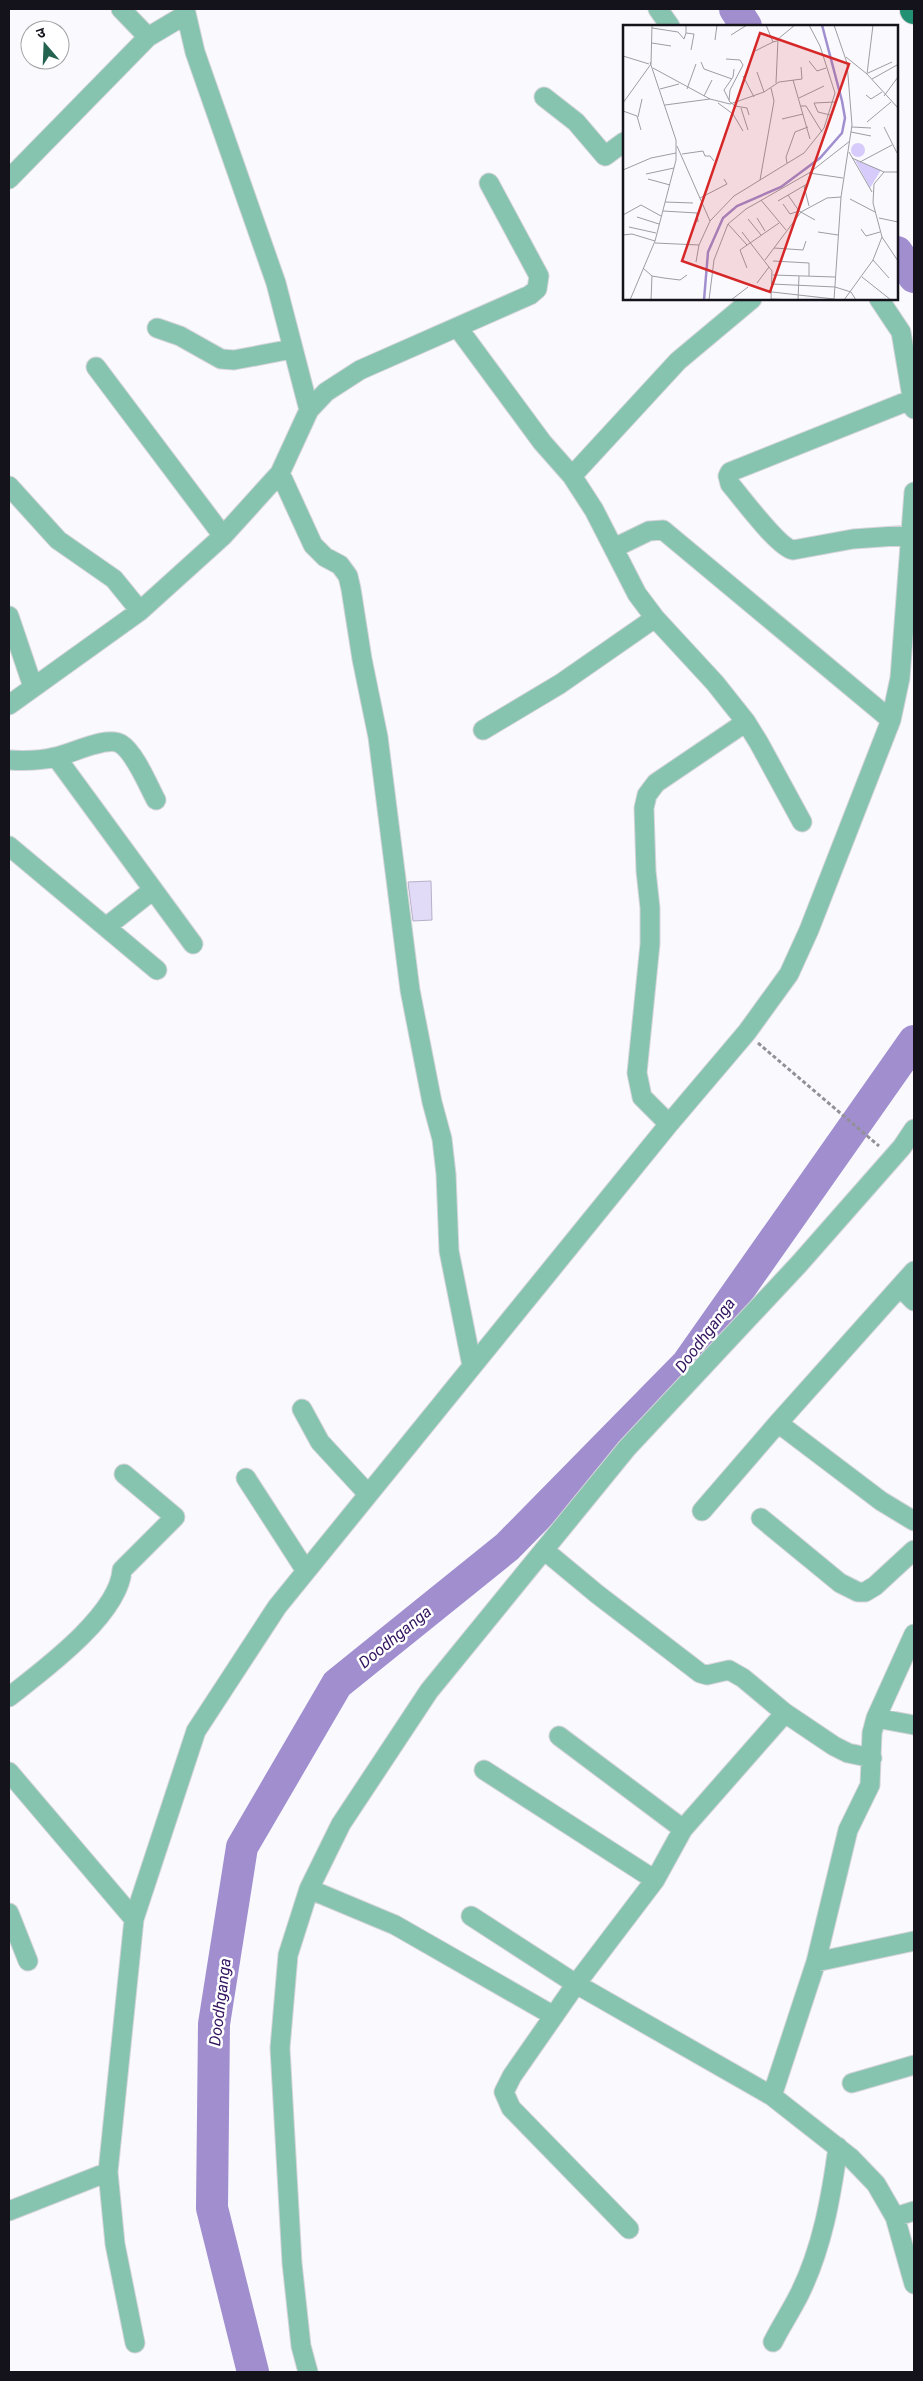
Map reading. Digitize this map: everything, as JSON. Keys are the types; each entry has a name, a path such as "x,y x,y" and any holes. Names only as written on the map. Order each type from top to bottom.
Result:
{"street":[{"path":"121,9 148,37"},
{"path":"658,9 669,25"},
{"path":"9,178 148,37 185,12 196,52 276,283 309,410"},
{"path":"544,97 576,122 605,156 623,143"},
{"path":"9,705 140,611 223,536 280,473 309,410 326,392 360,370 530,295 539,284 539,276 489,183"},
{"path":"572,476 678,361 751,300"},
{"path":"881,300 900,332 914,404 730,472 728,476 730,484 789,549 793,550 853,539 910,535"},
{"path":"157,328 180,336 221,359 234,360 292,350"},
{"path":"458,328 542,442 572,476 594,510 637,594 655,618 708,676 746,722 802,822"},
{"path":"96,367 223,536"},
{"path":"280,473 313,545 325,557 340,565 348,576 351,589 362,659 378,737 410,990 432,1102 442,1139 446,1174 449,1251 472,1366"},
{"path":"9,486 58,540 114,579 140,611"},
{"path":"135,2343 115,2244 108,2172 134,1918 196,1731 277,1607 668,1124 747,1032 788,974 809,930 891,720 900,678 914,492"},
{"path":"614,548 649,530 663,530 891,720"},
{"path":"9,616 32,687"},
{"path":"483,730 560,684 655,618"},
{"path":"668,1124 642,1097 637,1073 650,944 645,802 647,795 656,783 746,722"},
{"path":"9,760 29,761 56,757 112,740 121,744 129,752 156,800"},
{"path":"56,757 193,944"},
{"path":"9,846 157,970"},
{"path":"106,927 153,890"},
{"path":"308,2372 301,2346 292,2263 280,2048 288,1955 309,1889 341,1824 429,1691 626,1448 908,1146 914,1129"},
{"path":"702,1511 778,1423 908,1294 914,1271"},
{"path":"302,1409 320,1442 368,1494"},
{"path":"778,1423 881,1502 914,1521"},
{"path":"9,1697 65,1653 113,1600 122,1578 122,1570 175,1518 124,1474"},
{"path":"246,1478 306,1571"},
{"path":"761,1518 840,1583 858,1592 865,1592 875,1586 914,1550"},
{"path":"544,1550 597,1594 700,1673 707,1674 729,1670 743,1678 784,1713 840,1750 872,1758"},
{"path":"772,2096 816,1962 848,1830 870,1785 872,1733 876,1718 914,1634"},
{"path":"629,2230 511,2108 504,2092 512,2076 576,1984 655,1880 683,1829 784,1713"},
{"path":"876,1718 914,1725"},
{"path":"559,1736 683,1829"},
{"path":"484,1770 655,1880"},
{"path":"9,1772 134,1918"},
{"path":"309,1889 395,1925 554,2016"},
{"path":"9,1913 28,1961"},
{"path":"470,1916 576,1984 772,2096 838,2147 876,2184 895,2217 914,2284"},
{"path":"816,1962 914,1941"},
{"path":"852,2084 914,2065"},
{"path":"772,2342 800,2295 818,2248 831,2198 838,2147"},
{"path":"9,2211 108,2172"},
{"path":"895,2217 914,2211"}],"path":[{"path":"758,1043 880,1146"}],"building":[{"path":"431,881 432,920 413,921 408,882"}],"waterway":[{"name":"Doodhganga","path":"735,9 745,25"},
{"name":"Doodhganga","path":"898,253 914,277"},
{"name":"Doodhganga","path":"253,2372 212,2208 214,2024 242,1847 337,1684 507,1547 687,1364 914,1041"}]}
